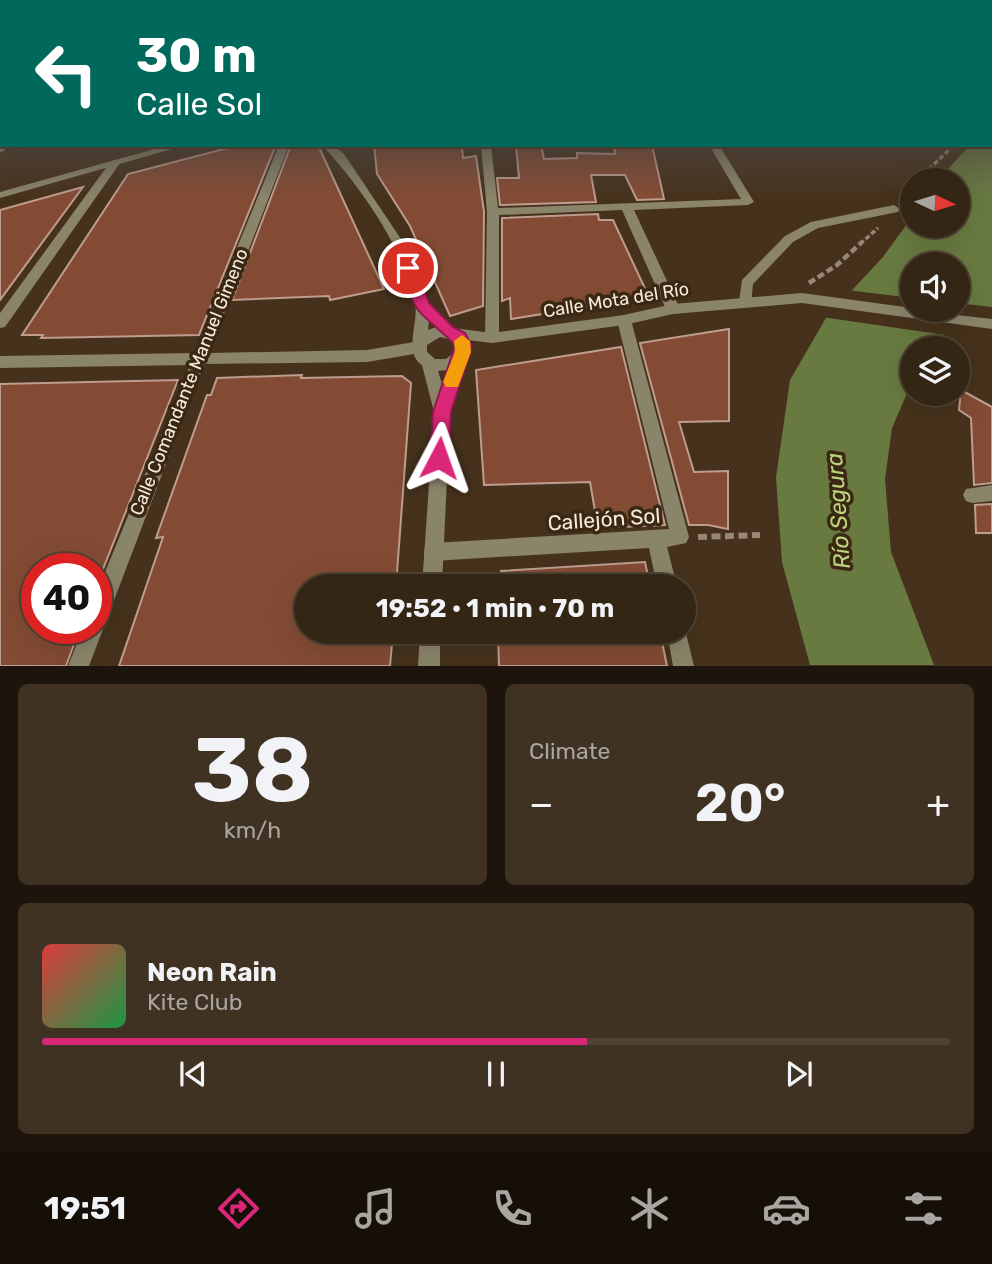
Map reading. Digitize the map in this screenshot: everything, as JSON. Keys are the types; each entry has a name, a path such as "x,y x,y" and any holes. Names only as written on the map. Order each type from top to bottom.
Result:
{"street":[{"path":"0,195 174,147"},
{"name":"Calle Comandante Manuel Gimeno","path":"112,578 283,147"},
{"path":"486,147 493,212 492,338"},
{"path":"493,212 748,202 715,147"},
{"path":"339,151 400,247 423,306 422,358 442,366 461,354"},
{"path":"0,323 115,163"},
{"path":"627,208 673,309"},
{"path":"746,302 747,283 789,239 815,225 894,209"},
{"name":"Calle Mota del Río","path":"451,332 492,338 624,320 673,309 802,298 992,324"},
{"path":"423,306 462,341 461,354 442,412 432,574"},
{"name":"Callejón Sol","path":"433,552 680,537 624,320"},
{"path":"0,362 367,356 421,344 433,332 451,332"},
{"name":"Calle Mota del Río","path":"461,354 492,338"},
{"path":"428,362 442,412"},
{"path":"972,495 992,493"},
{"path":"656,539 664,574"},
{"path":"78,666 87,644"},
{"path":"429,666 430,644"},
{"path":"679,644 684,666"}],"path":[{"path":"930,168 952,147"},
{"path":"780,299 837,265 870,236 894,209"},
{"path":"680,537 761,535"}],"water":[{"name":"Río Segura","path":"968,147 992,147 992,313 943,336 900,336 902,406 892,428 885,479 891,552 934,665 810,665 782,562 776,477 790,380 826,318 883,257 900,234 900,238 970,238 970,168 949,168"}],"pier":[{"path":"847,290 900,297 900,322 970,322 970,304 992,307 992,317 952,336 822,317"}],"building":[{"path":"231,147 275,147 199,335 41,338 43,335 22,335 128,174"},
{"path":"290,147 319,147 384,289 330,300 329,296 232,300"},
{"path":"374,147 462,147 463,158 476,156 484,212 483,306 450,316 410,226 377,174"},
{"path":"516,147 541,147 544,159 577,158 577,153 615,154 614,147 652,147 664,199 637,200 625,175 591,175 596,202 500,205 497,178 519,178"},
{"path":"83,187 0,300 0,210"},
{"path":"598,214 599,220 613,220 649,297 511,319 510,298 502,301 502,218"},
{"path":"729,329 729,421 679,422 694,472 728,471 728,529 689,525 640,343"},
{"path":"621,347 665,525 598,528 590,482 484,485 476,370"},
{"path":"402,376 411,383 397,574 294,574 294,644 392,644 390,666 119,666 163,537 156,538 207,395 211,395 217,378"},
{"path":"178,380 109,553 21,553 21,644 74,644 66,666 0,666 0,384"},
{"path":"970,395 992,407 992,483 974,485 971,418 959,410 959,406 970,406"},
{"path":"992,504 992,533 976,533 975,505"},
{"path":"645,562 648,574 501,574 501,571"},
{"path":"498,644 662,644 667,666 499,666"}],"slow traffic":[{"path":"452,382 463,352 462,341"}],"route":[{"path":"408,268 423,306 448,331 459,337 464,346 442,412 439,458"}]}
